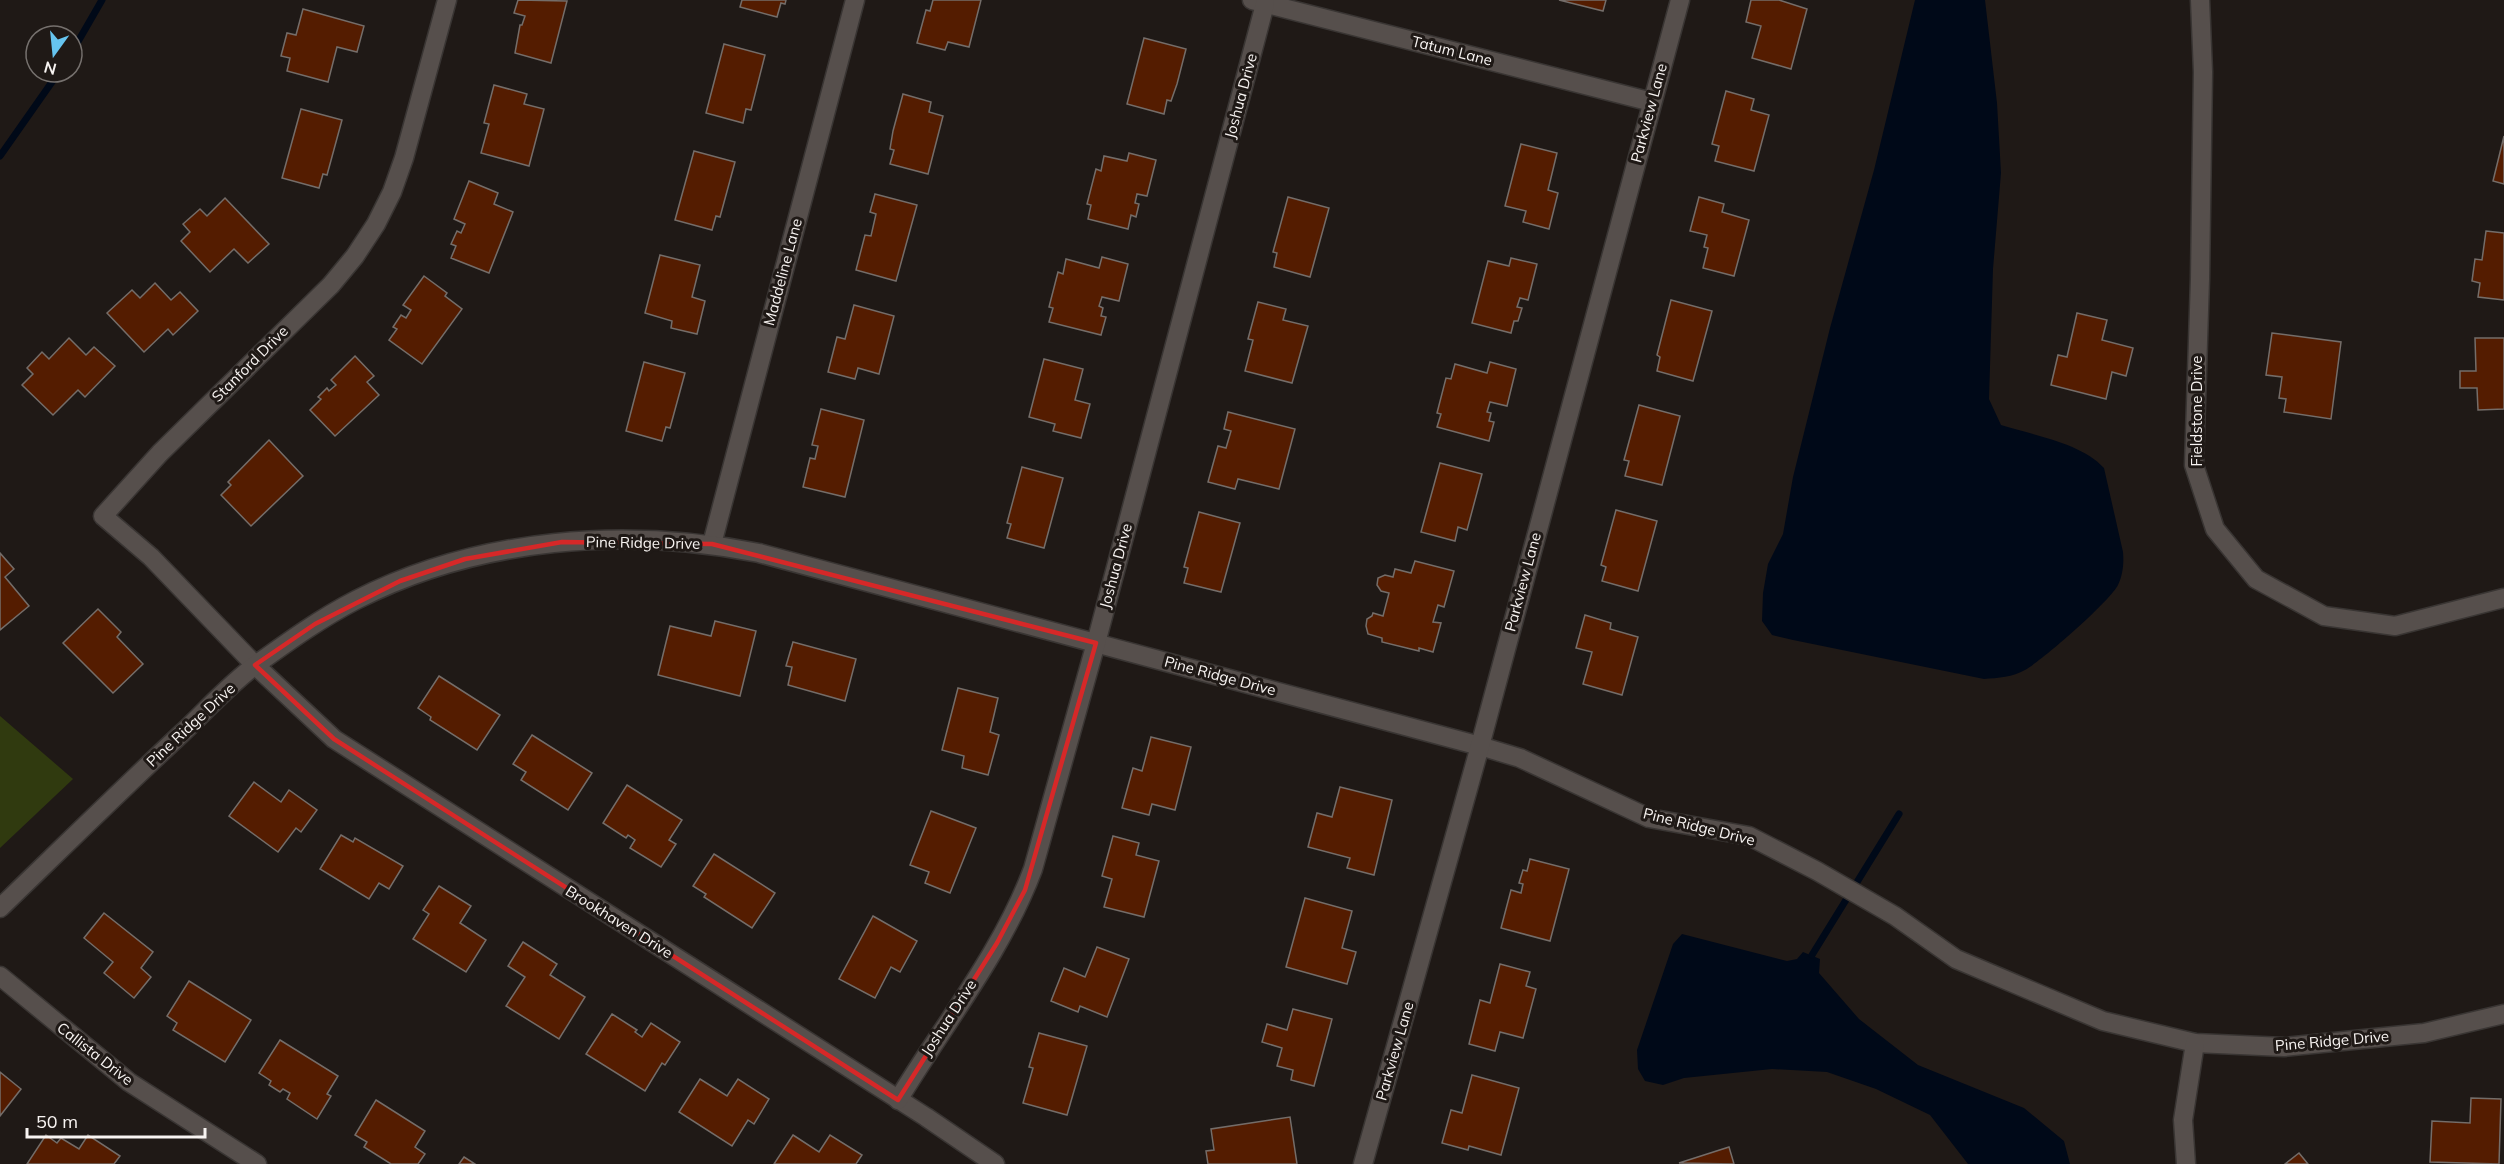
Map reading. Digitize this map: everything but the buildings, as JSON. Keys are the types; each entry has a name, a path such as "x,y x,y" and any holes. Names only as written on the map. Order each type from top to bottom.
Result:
{"street":[{"name":"Stanford Drive","path":"255,665 151,557 103,516 160,453 331,285 355,256 376,224 392,192 404,158 447,0"},
{"name":"Maddeline Lane","path":"712,544 855,0"},
{"name":"Parkview Lane","path":"1363,1164 1480,746 1680,0"},
{"name":"Fieldstone Drive","path":"2200,0 2203,72 2194,465 2215,529 2256,579 2324,616 2396,626 2504,598"},
{"name":"Tatum Lane","path":"1259,2 1652,102"},
{"name":"Joshua Drive","path":"898,1100 998,943 1025,890 1036,858 1096,643 1259,2"},
{"name":"Pine Ridge Drive","path":"0,908 255,665 315,624 358,599 400,581 465,559 507,549 562,542 661,540 712,544 759,553 1520,758 1649,818 1749,836 1895,916 1956,959 2103,1021 2195,1043 2296,1046 2424,1033 2504,1014"},
{"name":"Brookhaven Drive","path":"255,665 334,739 995,1164"},
{"name":"Callista Drive","path":"0,976 129,1083 257,1164"},
{"path":"2186,1164 2183,1120 2195,1043"}],"highlighted area":[{"path":"562,542 712,544 1096,643 1025,890 997,943 898,1100 334,739 255,665 315,624 400,581 465,559"}],"green space":[{"path":"0,716 73,779 0,848"}],"water":[{"path":"1915,0 1985,0 1997,103 2001,173 1993,269 1989,399 2001,425 2070,446 2095,459 2104,468 2123,552 2120,581 2103,604 2034,664 2020,672 2000,678 1984,679 1772,635 1762,621 1763,593 1768,564 1783,534 1793,477 1830,328 1874,170"},
{"path":"1682,934 1787,961 1797,959 1803,952 1820,959 1819,973 1859,1019 1918,1065 2024,1108 2064,1141 2070,1164 1968,1164 1930,1115 1876,1089 1827,1072 1772,1069 1684,1078 1663,1085 1645,1081 1638,1069 1637,1050 1673,944"}],"waterway":[{"path":"84,31 102,0"},
{"path":"0,156 51,84"},
{"path":"1812,955 1899,814"}]}
